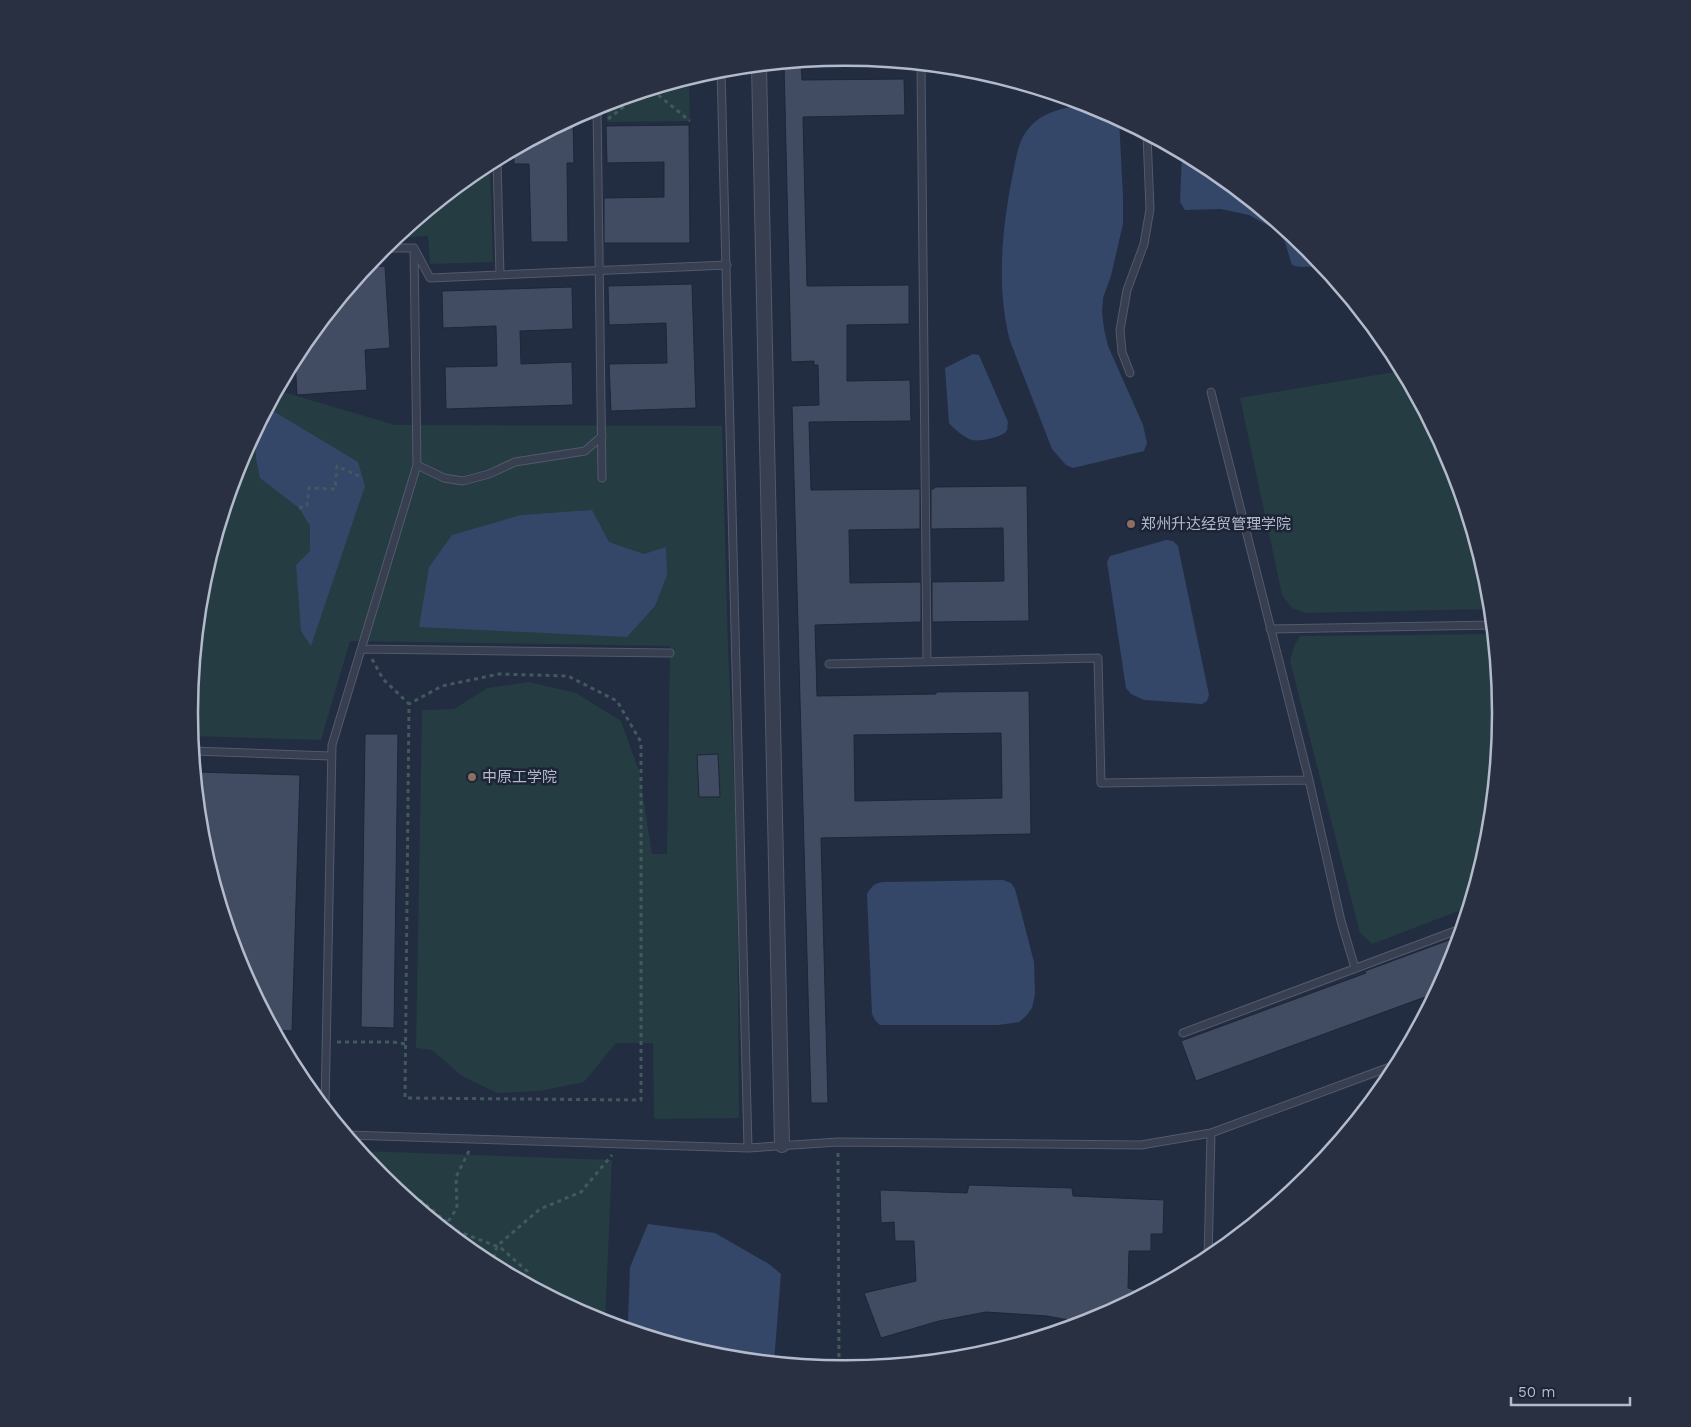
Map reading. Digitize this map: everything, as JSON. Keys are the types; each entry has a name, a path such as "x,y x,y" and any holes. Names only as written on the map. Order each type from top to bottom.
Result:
{"street":[{"path":"759,72 782,1145"}],"lane":[{"path":"921,71 927,662"},
{"path":"721,79 748,1148"},
{"path":"597,116 602,478"},
{"path":"1130,373 1122,352 1120,330 1127,290 1144,244 1150,209 1147,141"},
{"path":"497,168 500,275"},
{"path":"397,248 414,248"},
{"path":"414,248 430,278 726,265"},
{"path":"325,1098 332,745 364,649 417,465 414,248"},
{"path":"1211,392 1309,780 1341,921 1355,968"},
{"path":"417,465 444,478 463,482 490,474 515,462 585,451 602,436"},
{"path":"1270,629 1486,625"},
{"path":"364,649 670,653"},
{"path":"829,664 1098,658 1101,783 1309,780"},
{"path":"200,752 331,756"},
{"path":"1183,1033 1454,931"},
{"path":"355,1135 748,1148 838,1142 1141,1145 1211,1133 1387,1068"},
{"path":"1208,1250 1211,1133"}],"path":[{"path":"658,94 690,121"},
{"path":"598,127 625,106"},
{"path":"299,508 307,506 309,488 335,489 337,466 360,476"},
{"path":"364,649 382,680 408,704 405,1098 641,1100 640,742 617,701 568,676 499,674 442,686 408,704"},
{"path":"326,1042 392,1042 405,1044"},
{"path":"447,1222 456,1208 456,1177 474,1139"},
{"path":"838,1142 839,1361"},
{"path":"493,1256 497,1246 540,1209 581,1192 621,1144"},
{"path":"420,1201 454,1230"},
{"path":"457,1231 502,1248 528,1271 529,1278"}],"green space":[{"path":"689,86 690,121 607,122 607,113 637,101"},
{"path":"490,172 493,262 430,264 428,236 408,237 451,200"},
{"path":"1396,373 1426,427 1458,505 1471,546 1484,609 1305,613 1292,608 1282,595 1240,398"},
{"path":"284,392 395,425 722,426 728,646 737,854 739,1118 654,1119 653,1043 616,1043 584,1082 540,1091 497,1093 462,1076 432,1050 416,1048 422,710 454,709 487,688 529,682 576,693 621,721 639,771 652,854 667,854 670,646 350,641 321,740 199,736 198,714 204,629 220,546 248,466 265,427"},
{"path":"1487,634 1493,714 1491,756 1480,840 1471,881 1462,910 1372,944 1360,933 1290,661 1295,644 1300,636"},
{"path":"370,1151 612,1160 605,1314 559,1294 486,1252 451,1227 419,1200"}],"water":[{"path":"1070,107 1119,128 1123,224 1111,276 1103,298 1102,312 1108,346 1143,425 1147,443 1144,451 1073,468 1066,465 1052,449 1010,341 1003,300 1002,280 1003,238 1008,198 1019,145 1025,133 1035,122 1047,114"},
{"path":"1182,161 1240,200 1274,229 1249,215 1221,209 1185,210 1180,202"},
{"path":"1278,232 1313,266 1300,267 1292,265 1285,242"},
{"path":"973,354 979,355 1008,422 1005,433 980,440 972,440 966,437 949,423 945,368"},
{"path":"273,411 358,462 365,486 311,646 301,631 296,565 310,551 310,526 299,508 260,478 256,449"},
{"path":"592,510 609,542 644,554 666,547 667,575 655,606 627,637 419,627 429,567 452,535 521,515"},
{"path":"1166,540 1173,541 1178,546 1209,695 1207,701 1202,704 1144,700 1131,694 1126,688 1107,562 1110,556"},
{"path":"1003,880 1011,883 1015,889 1034,962 1035,994 1032,1008 1026,1016 1019,1022 998,1025 880,1025 872,1014 867,894 871,888 875,884 884,882"},
{"path":"648,1224 715,1233 769,1264 781,1274 774,1356 719,1348 678,1339 629,1323 630,1267"}],"building":[{"path":"801,68 802,80 904,79 905,115 803,117 807,286 909,285 909,324 847,325 847,381 910,380 911,421 809,422 811,490 920,489 920,529 849,530 850,583 921,582 921,622 815,625 817,696 1029,691 1031,834 821,838 828,1103 811,1103 792,406 819,405 818,365 814,365 814,361 791,362 784,70","holes":["1001,733 1002,798 855,801 854,735"]},
{"path":"689,125 690,243 604,243 604,198 664,197 664,162 607,163 606,126"},
{"path":"573,127 574,163 567,163 568,242 531,242 529,164 514,164 514,158"},
{"path":"378,266 385,266 390,348 365,350 367,390 297,395 296,372 307,354 332,319"},
{"path":"692,284 696,408 611,411 609,364 667,363 666,323 609,325 608,286"},
{"path":"572,287 573,329 520,331 521,364 572,362 573,405 446,409 445,367 497,366 496,326 443,328 442,291"},
{"path":"1027,486 1029,621 932,622 932,582 1004,581 1003,528 931,529 931,489 934,489 934,487"},
{"path":"365,734 398,734 394,1028 361,1027"},
{"path":"718,754 720,797 699,797 697,755"},
{"path":"202,772 300,775 292,1031 281,1030 265,1000 233,922 220,881 211,840"},
{"path":"1451,939 1428,996 1196,1081 1181,1041 1366,973 1365,971"},
{"path":"969,1185 1072,1188 1073,1196 1164,1200 1163,1234 1151,1234 1151,1251 1129,1251 1128,1288 1138,1291 1069,1320 1047,1316 986,1312 939,1321 881,1338 864,1293 916,1281 914,1241 895,1241 894,1222 881,1223 880,1190 967,1193"}],"place":[{"name":"郑州升达经贸管理学院","path":"1131,524"},
{"name":"中原工学院","path":"472,777"}]}
